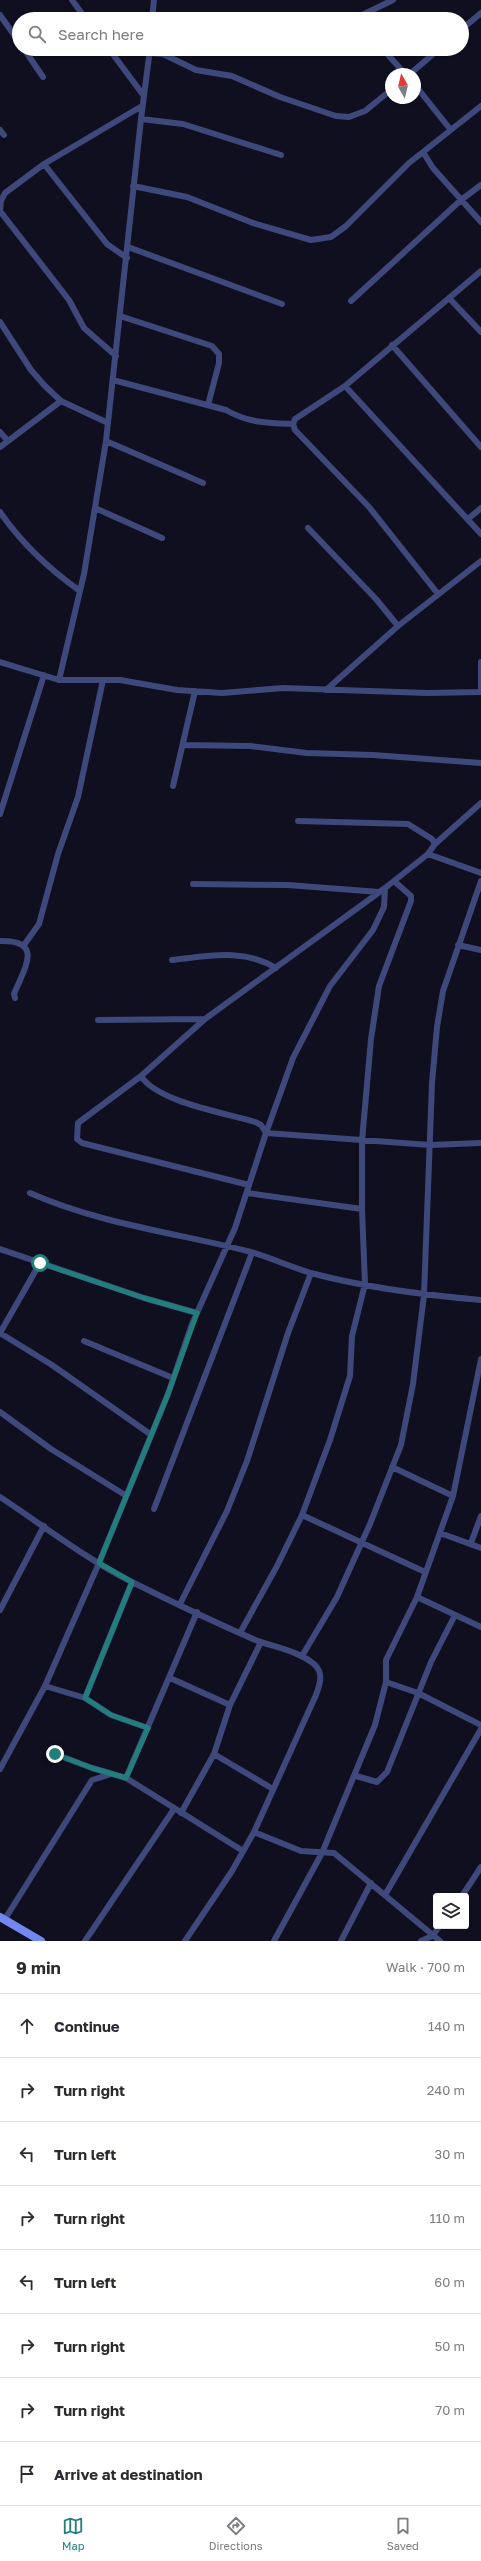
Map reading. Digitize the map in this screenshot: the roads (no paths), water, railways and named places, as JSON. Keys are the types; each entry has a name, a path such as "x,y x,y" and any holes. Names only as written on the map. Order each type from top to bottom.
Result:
{"main road":[{"path":"2,1918 41,1941"}],"street":[{"path":"72,0 81,12"},
{"path":"153,12 154,0"},
{"path":"368,12 393,0"},
{"path":"469,23 481,13"},
{"path":"0,15 12,32"},
{"path":"29,56 43,77"},
{"path":"114,56 144,96"},
{"path":"59,680 80,591 106,441 148,56"},
{"path":"167,56 196,70 232,76 280,97 336,116 349,117 365,111 385,95"},
{"path":"389,56 400,68"},
{"path":"417,68 431,56"},
{"path":"421,93 450,129"},
{"path":"116,356 84,328 69,300 0,211 0,201 5,193 44,164 142,106"},
{"path":"134,186 187,197 253,223 310,240 331,238 346,226 409,163 450,129 481,106"},
{"path":"141,119 183,124 281,155"},
{"path":"423,152 433,168 481,222"},
{"path":"44,164 107,244 127,258"},
{"path":"351,301 461,200 481,185"},
{"path":"128,247 282,304"},
{"path":"438,594 368,507 295,430 293,424 295,419 344,386 481,271"},
{"path":"449,298 481,332"},
{"path":"120,316 212,346 219,354 219,363 208,405"},
{"path":"0,322 31,370 61,401 108,423"},
{"path":"392,345 481,448"},
{"path":"113,380 226,410 240,418 254,422 293,424"},
{"path":"344,386 481,534"},
{"path":"0,447 61,401"},
{"path":"0,432 8,441"},
{"path":"106,441 203,483"},
{"path":"95,508 162,538"},
{"path":"468,519 481,508"},
{"path":"0,512 11,528 48,568 80,591"},
{"path":"308,528 376,599 398,626"},
{"path":"326,690 398,626 481,561"},
{"path":"0,662 59,680 120,680 195,691 222,692 283,688 427,693 481,692 481,662"},
{"path":"0,814 44,676"},
{"path":"24,945 39,924 58,854 78,797 104,680"},
{"path":"173,786 195,691"},
{"path":"183,745 250,746 307,753 373,755 481,763"},
{"path":"0,796 4,802"},
{"path":"249,1185 82,1143 76,1139 78,1123 141,1076 206,1019 394,881 428,854 435,844 481,803"},
{"path":"298,821 408,824 432,839 435,844"},
{"path":"428,854 481,873"},
{"path":"240,1632 277,1566 302,1515 330,1440 350,1376 352,1336 365,1284 362,1209 362,1141 371,1039 379,986 411,901 411,896 394,881"},
{"path":"302,1656 337,1596 362,1542 401,1445 412,1384 424,1295 432,1083 438,1027 444,991 458,945 481,881"},
{"path":"193,884 288,885 379,892"},
{"path":"0,1769 45,1686 99,1563 173,1378 197,1313 227,1247 293,1058 311,1019 333,982 373,930 384,907 385,888"},
{"path":"0,941 16,941 24,945 28,950 26,963 14,994 15,998"},
{"path":"458,945 481,950"},
{"path":"172,960 234,954 257,958 276,968"},
{"path":"98,1020 206,1019"},
{"path":"141,1076 145,1082 168,1095 261,1124 266,1133"},
{"path":"266,1133 430,1145 481,1143"},
{"path":"30,1193 57,1205 103,1218 252,1253 311,1273 424,1295 481,1300"},
{"path":"247,1193 362,1209"},
{"path":"0,1249 144,1298 197,1313"},
{"path":"154,1509 252,1253"},
{"path":"40,1263 0,1333 52,1365 150,1434"},
{"path":"180,1604 227,1511 247,1461 288,1333 311,1273"},
{"path":"84,1341 173,1378"},
{"path":"274,1941 322,1853 356,1776 375,1725 386,1682 386,1660 417,1597 453,1496 481,1361"},
{"path":"0,1412 51,1449 125,1495"},
{"path":"392,1467 453,1496"},
{"path":"0,1497 99,1563 132,1582 261,1642 302,1656 315,1665 321,1680 254,1832 185,1941"},
{"path":"302,1515 425,1572"},
{"path":"471,1543 481,1516"},
{"path":"0,1610 44,1526"},
{"path":"440,1533 471,1543 481,1548"},
{"path":"85,1698 132,1582"},
{"path":"417,1597 481,1627"},
{"path":"126,1778 197,1612"},
{"path":"356,1776 369,1781 377,1782 382,1779 390,1765 431,1662 456,1615"},
{"path":"181,1813 214,1754 230,1705 261,1642"},
{"path":"170,1678 230,1705"},
{"path":"386,1682 418,1693 481,1726"},
{"path":"45,1686 85,1698 111,1715 148,1728"},
{"path":"385,1894 481,1729"},
{"path":"55,1754 92,1768 126,1778 243,1851"},
{"path":"214,1754 273,1789"},
{"path":"2,1918 92,1780 92,1768"},
{"path":"92,1780 111,1774"},
{"path":"86,1941 174,1809"},
{"path":"254,1832 301,1851 334,1853 385,1894 432,1936 440,1941"},
{"path":"464,1893 481,1867"},
{"path":"341,1941 371,1883"},
{"path":"421,1941 432,1936 438,1929"}]}
